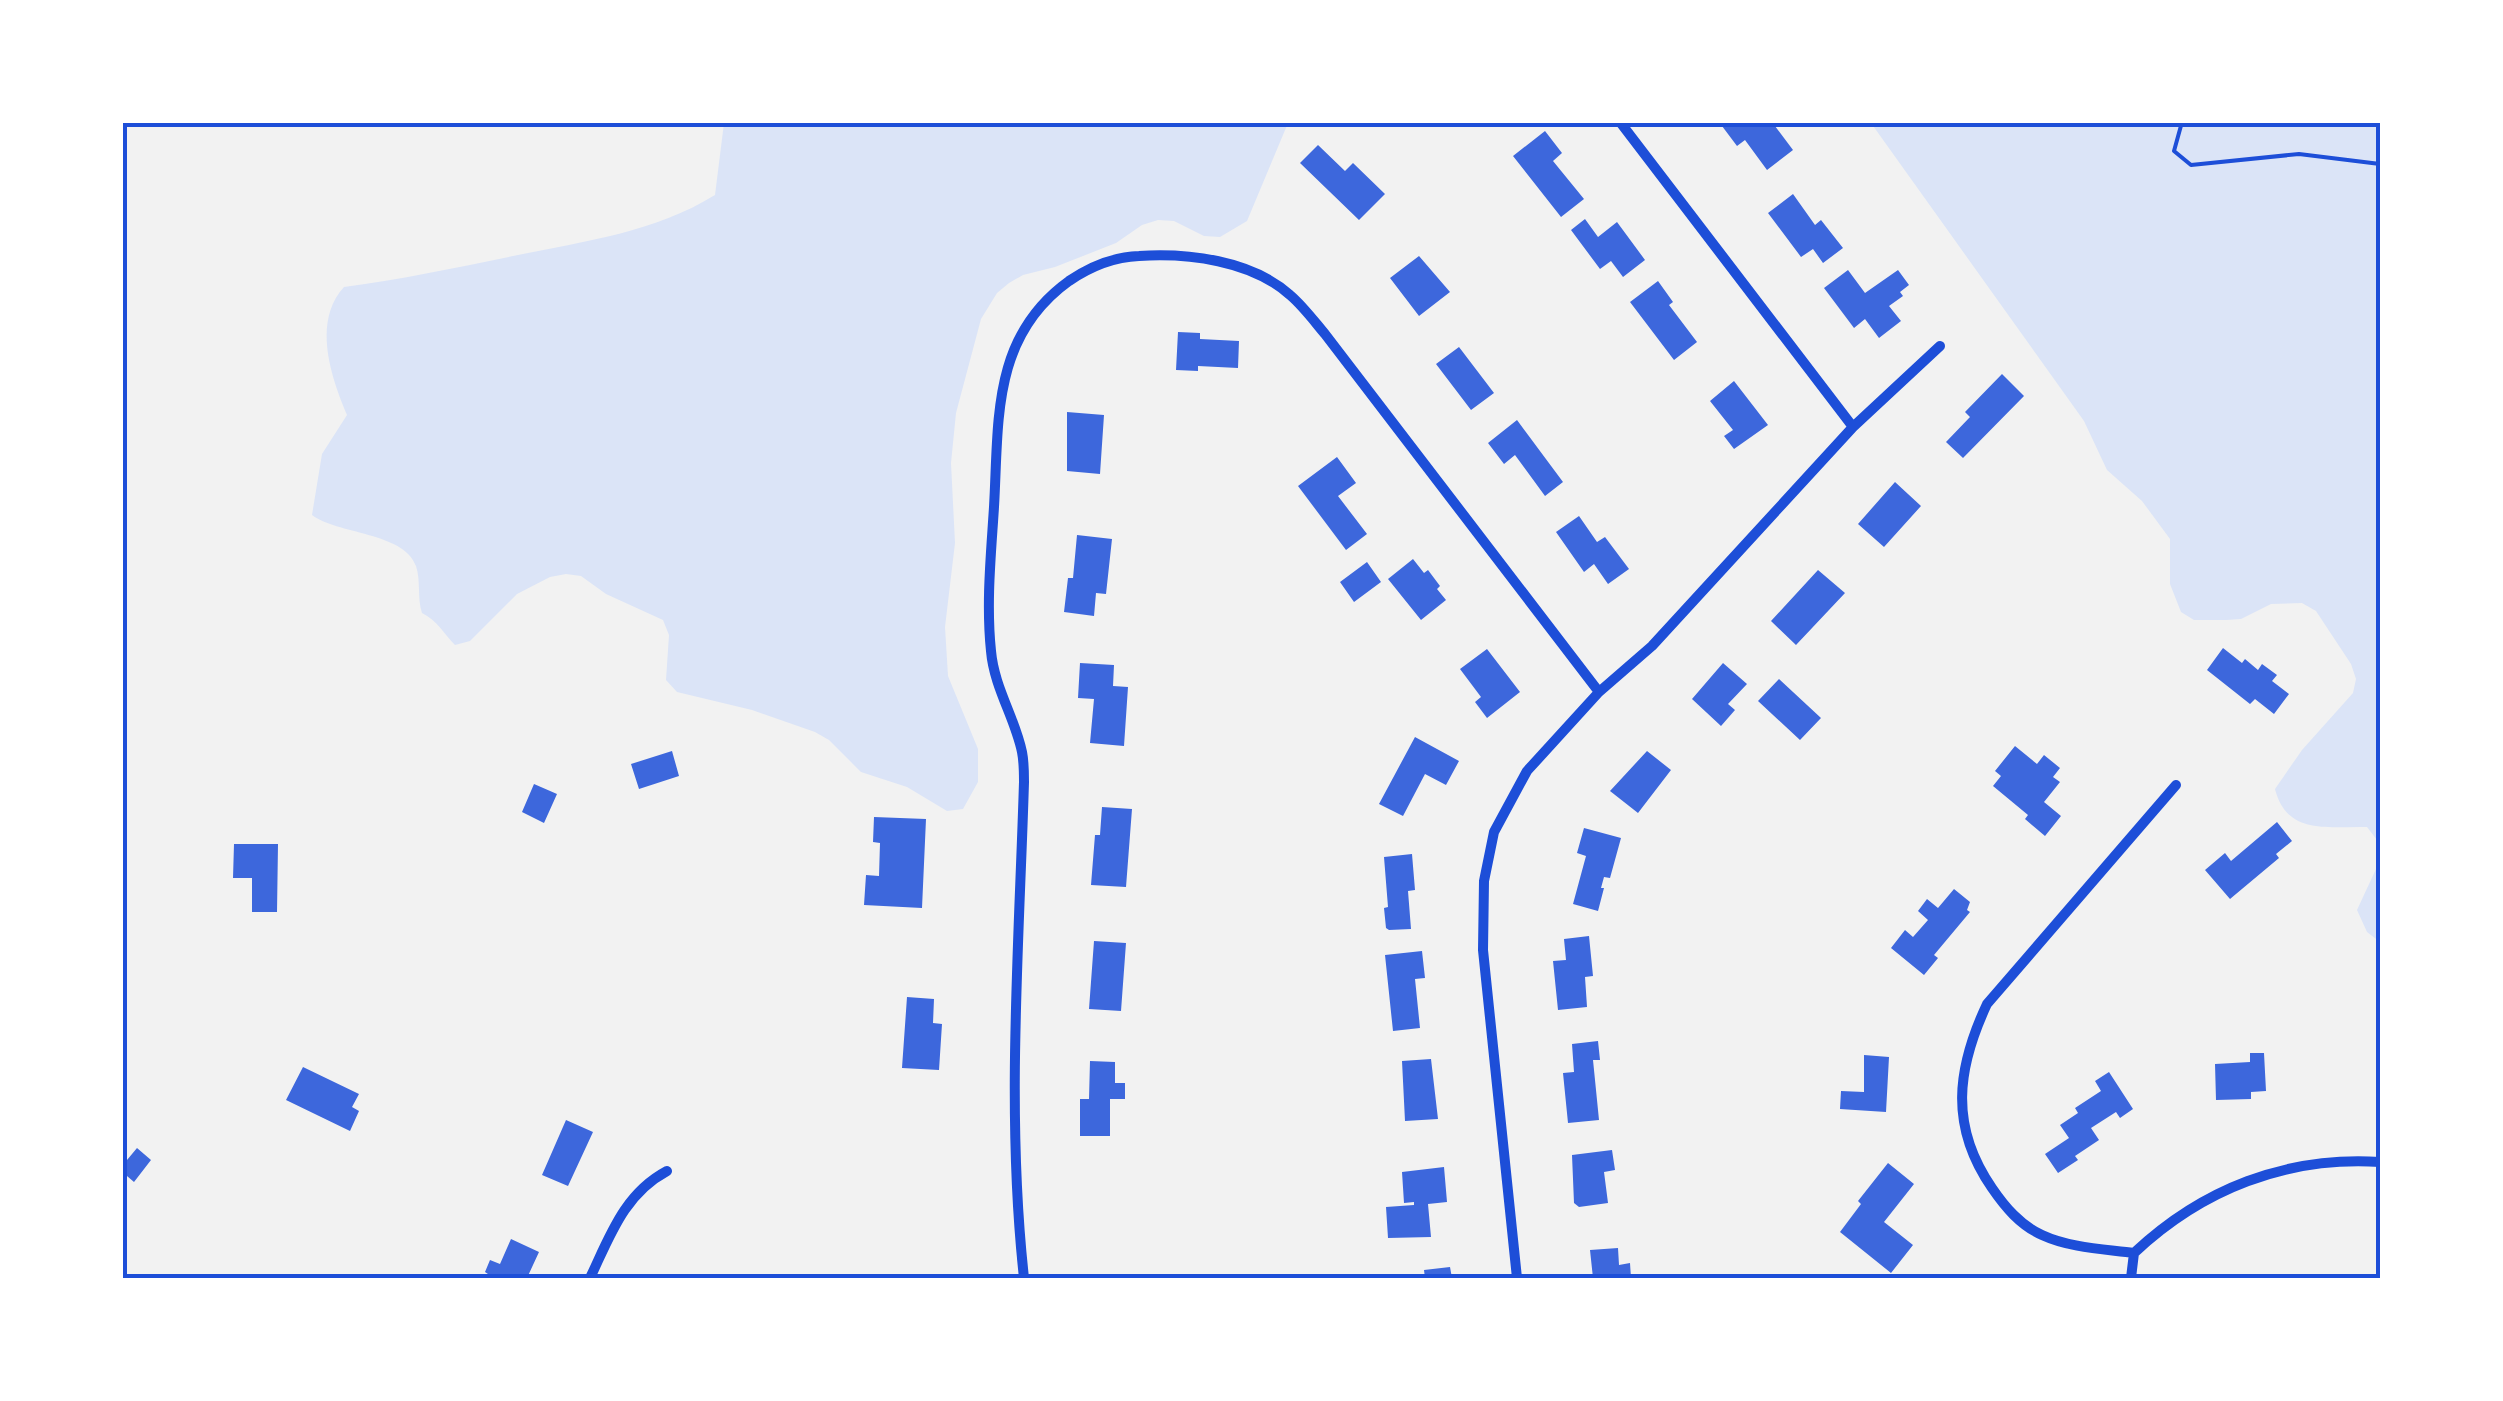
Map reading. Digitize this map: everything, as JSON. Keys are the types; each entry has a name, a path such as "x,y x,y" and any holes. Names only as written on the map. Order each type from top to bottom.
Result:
{"street":[{"path":"1620,122 1853,428"},
{"path":"1024,1278 1014,1087 1024,782 1022,750 991,654 989,600 1005,378 1027,320 1054,292 1084,270 1119,257 1162,254 1209,258 1252,272 1288,292 1326,334 1599,692"},
{"path":"1518,1278 1482,950 1484,880 1494,832 1526,771 1599,692 1652,646 1853,428 1940,346"},
{"path":"2134,1253 2070,1244 2042,1235 2019,1221 1980,1170 1969,1145 1962,1117 1962,1082 1970,1042 1988,1004 2176,784"},
{"path":"2131,1278 2134,1253 2156,1233 2190,1209 2249,1178 2310,1165 2380,1162"},
{"path":"590,1278 621,1211 648,1181 668,1171"}],"path":[{"path":"2182,122 2174,151 2191,165 2299,154 2380,164"}],"shaded area":[{"path":"724,123 1288,123 1247,221 1220,237 1204,236 1174,221 1142,225 1116,243 1009,283 997,293 981,319 956,413 951,463 955,543 945,627 948,676 978,749 978,782 963,809 947,811 907,787 861,772 829,740 815,732 752,710 677,692 666,680 669,635 663,620 606,594 581,576 550,577 517,594 470,641 455,645 422,613 416,566 409,555 384,540 312,515 322,454 347,415 335,384 327,333 334,301 344,287 594,240 644,227 692,208 715,195"},
{"path":"1871,123 2380,123 2380,942 2367,932 2357,910 2376,869 2377,840 2367,827 2324,827 2299,821 2289,815 2275,789 2302,750 2353,693 2356,679 2351,664 2316,611 2302,603 2271,604 2241,619 2194,620 2181,612 2170,584 2170,539 2142,501 2107,470 2084,421"}],"building":[{"path":"1719,122 1772,122 1793,150 1767,170 1745,140 1737,146"},
{"path":"1545,131 1562,153 1553,161 1584,199 1561,217 1513,156"},
{"path":"1318,145 1345,171 1353,163 1385,194 1359,220 1300,163"},
{"path":"1793,194 1815,225 1821,220 1843,248 1823,263 1813,249 1801,257 1768,213"},
{"path":"1585,219 1598,237 1617,222 1645,260 1623,277 1611,261 1600,269 1571,230"},
{"path":"1419,256 1450,292 1419,316 1390,278"},
{"path":"1848,270 1865,293 1898,270 1909,285 1900,292 1903,296 1889,306 1901,321 1879,338 1865,319 1854,328 1824,288"},
{"path":"1658,281 1673,302 1669,305 1697,342 1674,360 1630,302"},
{"path":"1178,332 1200,333 1200,339 1239,341 1238,368 1198,366 1198,371 1176,370"},
{"path":"1459,347 1494,393 1471,410 1436,364"},
{"path":"2002,374 2024,396 1963,458 1946,442 1970,417 1965,412"},
{"path":"1734,381 1768,425 1734,449 1724,436 1733,430 1710,401"},
{"path":"1067,412 1104,415 1100,474 1067,471"},
{"path":"1517,420 1563,482 1545,496 1515,455 1504,464 1488,443"},
{"path":"1337,457 1356,483 1338,496 1367,534 1346,550 1298,486"},
{"path":"1895,482 1921,506 1884,547 1858,524"},
{"path":"1579,516 1597,542 1605,537 1629,569 1608,584 1594,564 1584,572 1556,532"},
{"path":"1077,535 1112,539 1106,594 1096,593 1094,616 1064,612 1068,578 1073,578"},
{"path":"1413,559 1424,573 1428,570 1446,600 1421,620 1388,579"},
{"path":"1367,562 1381,582 1354,602 1340,582"},
{"path":"1818,570 1845,593 1796,645 1771,621"},
{"path":"2223,648 2242,663 2245,659 2258,670 2262,664 2277,675 2272,681 2289,694 2274,714 2255,699 2250,704 2207,670"},
{"path":"1487,649 1520,692 1487,718 1475,702 1481,697 1460,669"},
{"path":"1080,663 1114,665 1113,686 1128,687 1124,746 1090,743 1094,699 1078,698"},
{"path":"1723,663 1747,684 1728,704 1735,710 1721,726 1692,699"},
{"path":"1779,679 1821,718 1800,740 1758,701"},
{"path":"1415,737 1459,761 1446,785 1425,774 1403,816 1379,804"},
{"path":"2015,746 2037,764 2044,755 2060,768 2053,777 2060,782 2044,802 2061,816 2045,836 2025,819 2028,815 1993,786 2001,776 1995,771"},
{"path":"672,751 679,776 639,789 631,764"},
{"path":"1647,751 1671,770 1638,813 1610,791"},
{"path":"534,784 557,794 544,823 522,812"},
{"path":"1102,807 1132,809 1126,887 1091,885 1095,835 1100,835"},
{"path":"874,817 926,819 922,908 864,905 866,875 879,876 880,843 873,842"},
{"path":"2277,822 2292,841 2276,854 2279,858 2230,899 2205,870 2225,853 2231,861"},
{"path":"1584,828 1621,838 1610,878 1604,877 1598,911 1573,904 1586,856 1577,853"},
{"path":"234,844 278,844 277,912 252,912 252,878 233,878"},
{"path":"1412,854 1415,890 1408,891 1411,929 1389,930 1384,908 1388,907 1384,857"},
{"path":"1954,889 1970,902 1970,912 1934,955 1938,958 1924,975 1891,948 1905,930 1913,937 1928,920 1918,911 1927,899 1938,908"},
{"path":"1589,936 1593,976 1585,977 1587,1007 1558,1010 1553,961 1566,960 1564,939"},
{"path":"1094,941 1126,943 1121,1011 1089,1009"},
{"path":"1422,951 1425,978 1415,979 1420,1028 1393,1031 1385,955"},
{"path":"907,997 934,999 933,1023 942,1024 939,1070 902,1068"},
{"path":"1598,1041 1600,1060 1593,1060 1599,1120 1568,1123 1563,1073 1574,1072 1572,1044"},
{"path":"2250,1053 2264,1053 2266,1091 2251,1092 2251,1099 2216,1100 2215,1064 2250,1062"},
{"path":"1864,1055 1889,1057 1886,1112 1840,1109 1841,1091 1864,1092"},
{"path":"1431,1059 1438,1119 1405,1121 1402,1061"},
{"path":"1090,1061 1115,1062 1115,1083 1125,1083 1125,1099 1110,1099 1110,1136 1080,1136 1080,1099 1089,1099"},
{"path":"303,1067 359,1094 352,1107 359,1111 350,1131 286,1100"},
{"path":"2109,1072 2133,1109 2120,1118 2116,1112 2091,1128 2099,1140 2058,1173 2045,1154 2069,1138 2060,1125 2078,1113 2075,1108 2101,1091 2095,1081"},
{"path":"566,1120 593,1132 568,1186 542,1175"},
{"path":"137,1148 151,1160 134,1182 127,1176 122,1182 122,1166"},
{"path":"1612,1150 1615,1170 1604,1172 1608,1203 1579,1207 1574,1203 1572,1155"},
{"path":"1888,1163 1914,1184 1884,1222 1913,1245 1891,1273 1840,1232"},
{"path":"1444,1167 1447,1202 1428,1204 1431,1237 1388,1238 1386,1207 1414,1205 1404,1203 1402,1172"},
{"path":"511,1239 539,1252 527,1278 494,1278 485,1272 490,1260 500,1264"},
{"path":"1618,1248 1619,1265 1630,1263 1631,1278 1593,1278 1590,1250"},
{"path":"1450,1267 1452,1278 1425,1278 1424,1270"}]}
